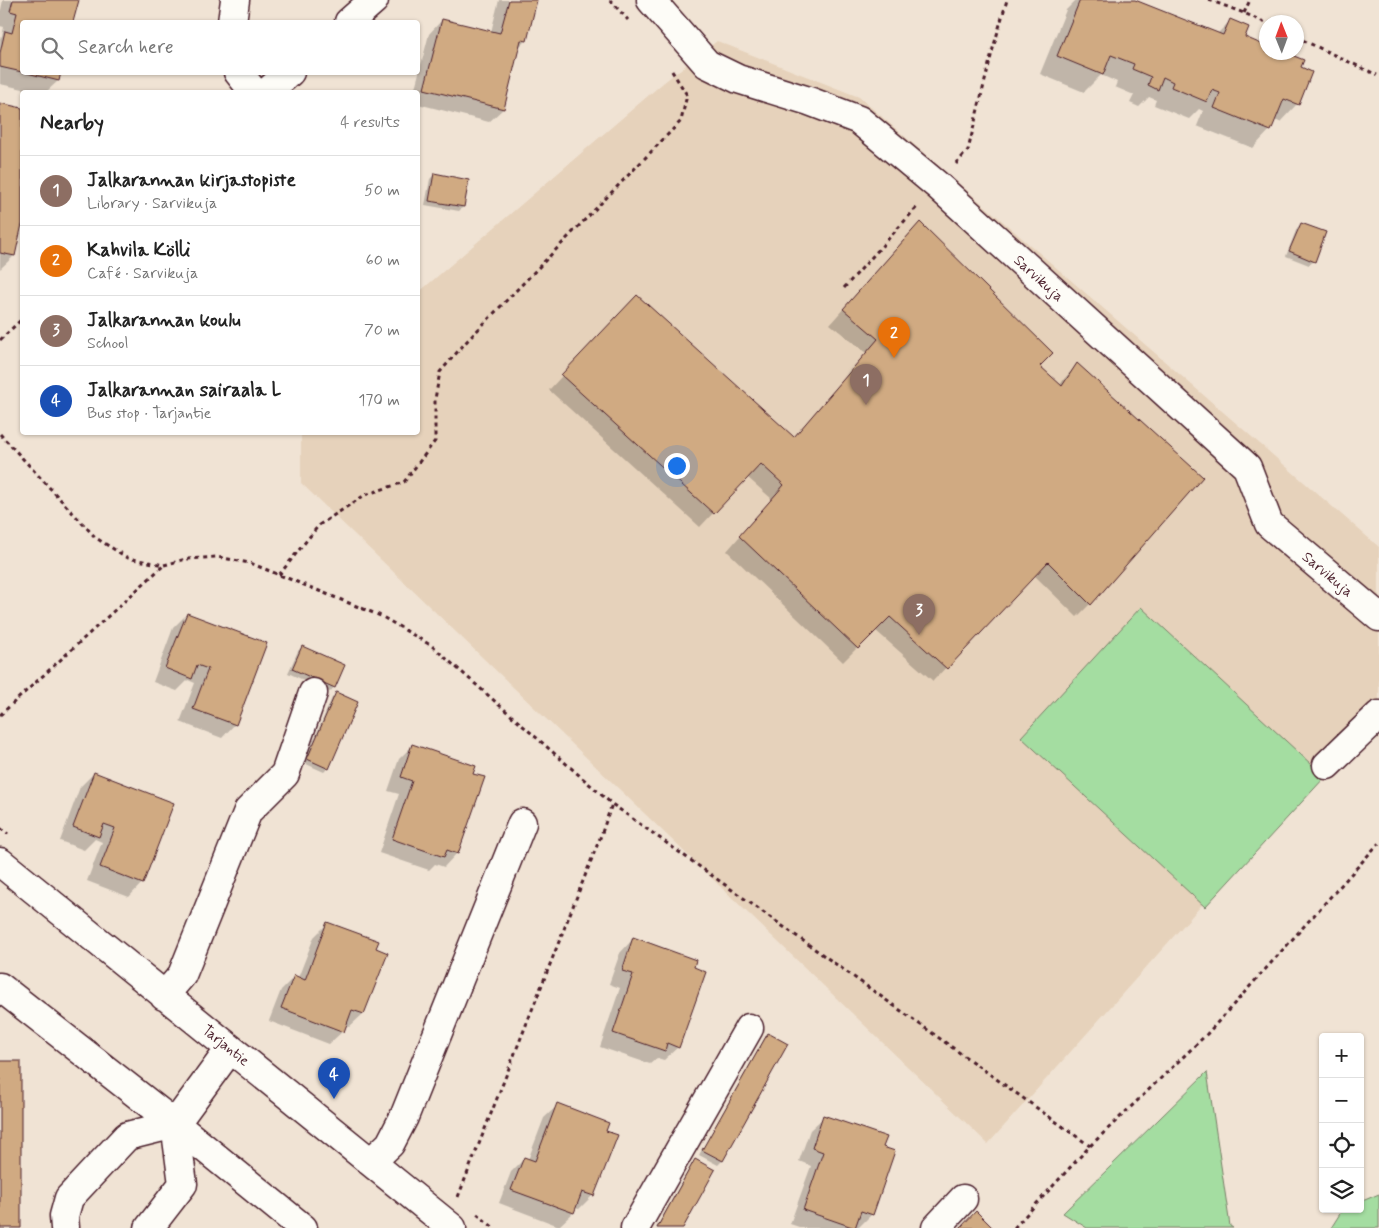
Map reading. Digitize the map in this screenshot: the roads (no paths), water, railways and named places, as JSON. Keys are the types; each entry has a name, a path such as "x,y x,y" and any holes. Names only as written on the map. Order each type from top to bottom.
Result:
{"street":[{"path":"232,20 236,0"},
{"name":"Sarvikuja","path":"651,0 707,64 738,78 809,100 859,120 937,185 1247,467 1269,524 1379,617"},
{"path":"240,75 252,90"},
{"path":"268,90 286,75"},
{"path":"164,996 182,975 248,811 285,774 313,693"},
{"path":"1327,765 1379,715"},
{"path":"371,1162 390,1144 404,1117 522,823"},
{"name":"Tarjantie","path":"0,862 452,1228"},
{"path":"0,988 175,1124 303,1228"},
{"path":"635,1228 749,1028"},
{"path":"65,1228 64,1216 69,1198 127,1136 175,1124 230,1049"},
{"path":"149,1228 183,1184 175,1124"},
{"path":"936,1228 963,1199"}],"place":[{"name":"Kahvila Kölli","path":"894,358"},
{"name":"Jalkarannan kirjastopiste","path":"866,405"},
{"name":"Jalkarannan koulu","path":"919,635"},
{"name":"Jalkarannan sairaala L","path":"334,1099"}]}
